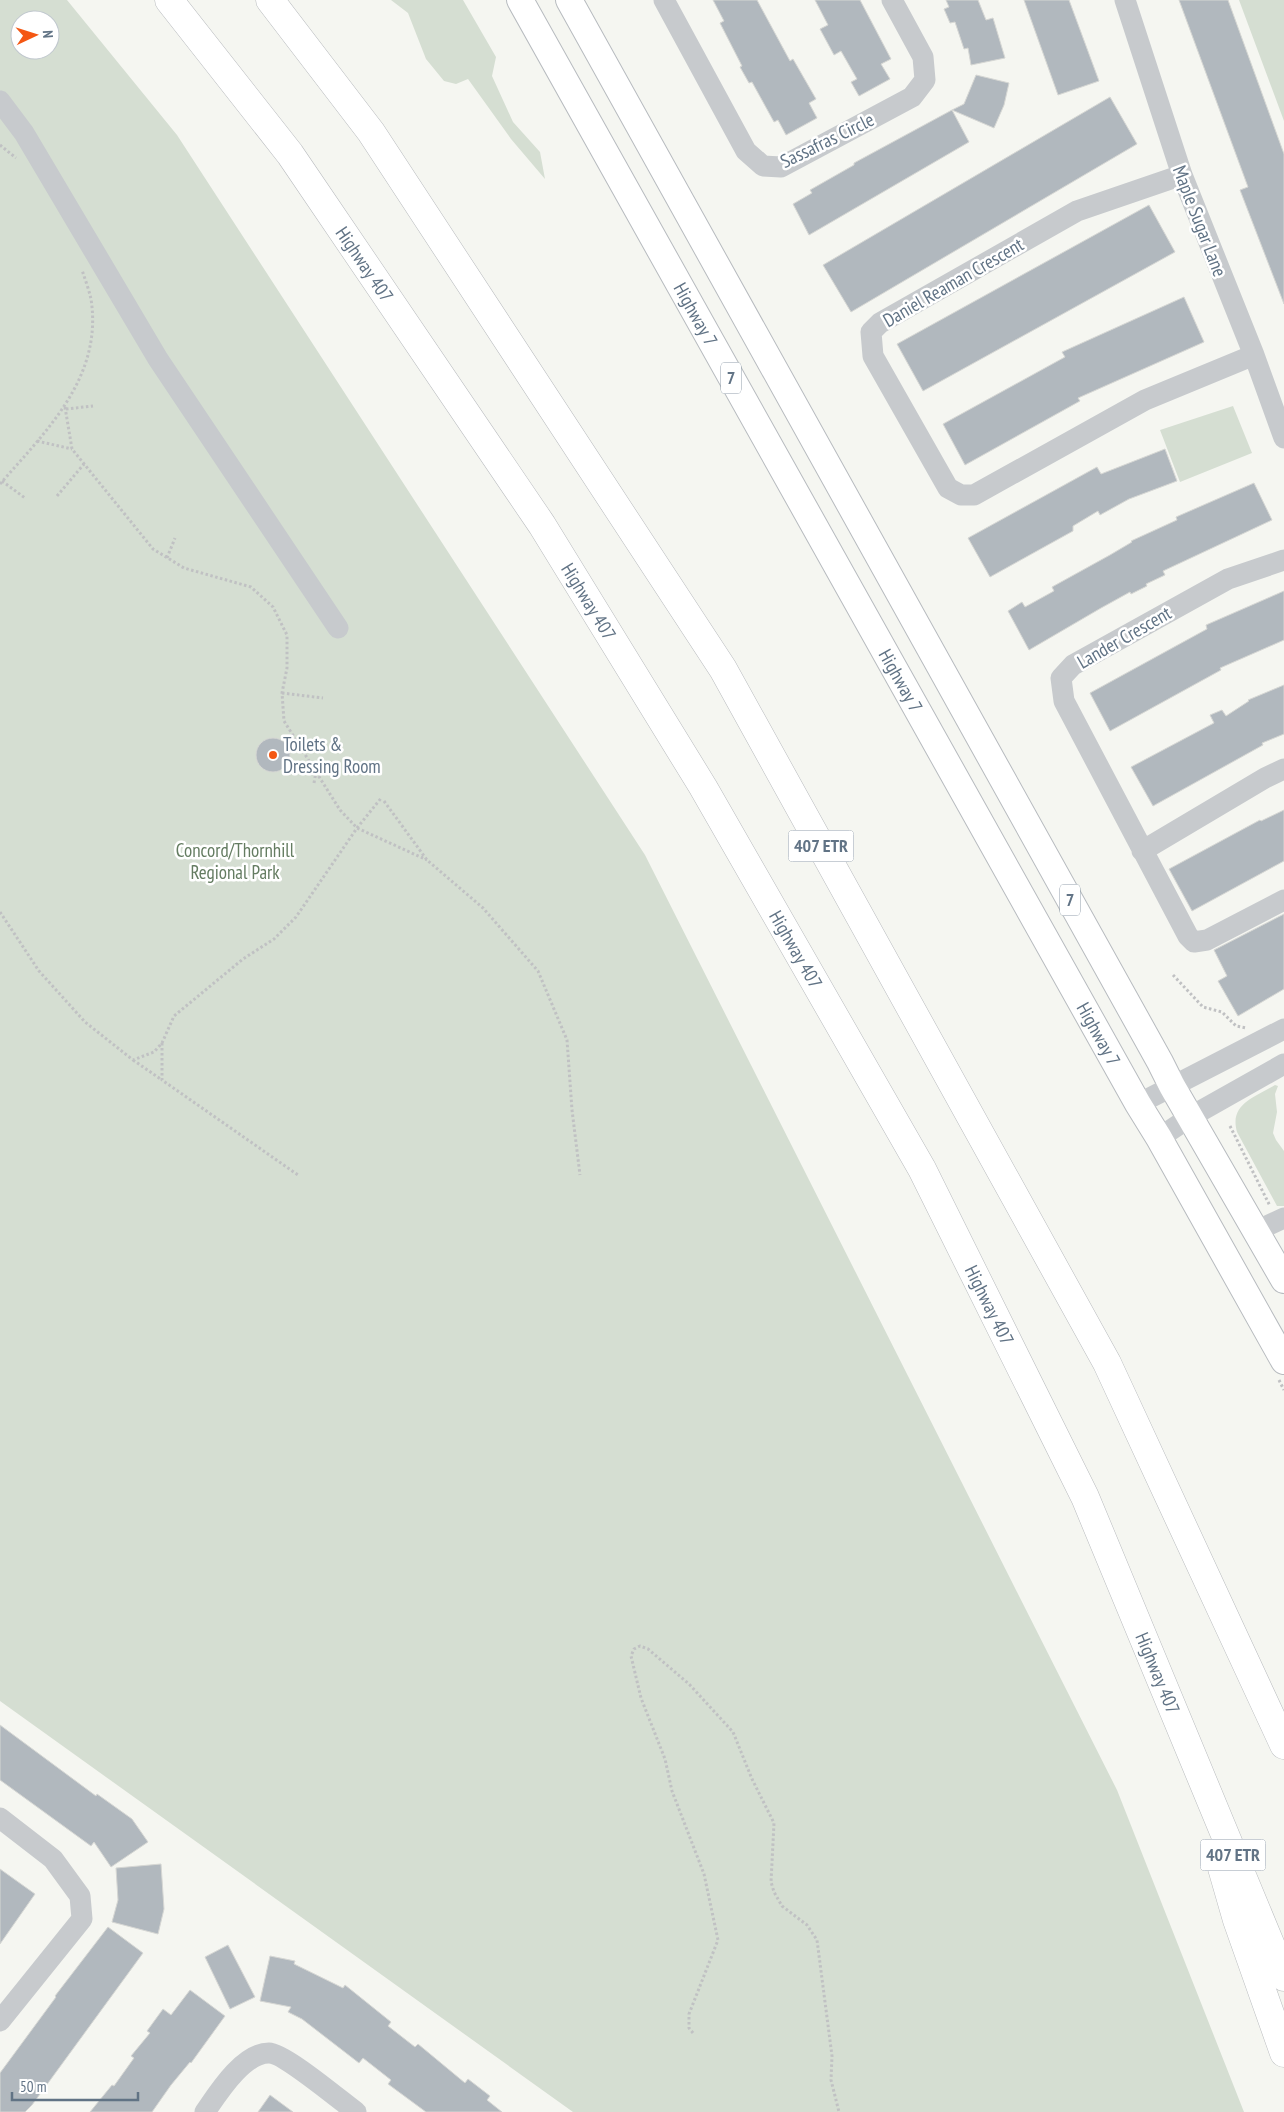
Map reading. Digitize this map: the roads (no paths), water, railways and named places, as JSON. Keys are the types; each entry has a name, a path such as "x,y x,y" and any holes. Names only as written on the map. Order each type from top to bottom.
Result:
{"highway":[{"name":"Highway 407","path":"169,0 290,154 542,525 703,787 926,1178 1085,1497 1284,1977"},
{"name":"407 ETR","path":"270,0 371,132 724,669 1106,1363 1284,1745"},
{"path":"1183,1733 1237,1920 1284,2053"}],"main road":[{"name":"Highway 7","path":"520,0 1138,1104 1284,1361"},
{"name":"7","path":"569,0 1156,1053 1172,1086 1190,1117 1273,1223 1284,1280"}],"street":[{"name":"Sassafras Circle","path":"664,0 746,151 763,166 781,167 912,97 925,80 923,57 892,0"},
{"name":"Maple Sugar Lane","path":"1124,0 1182,175 1254,355 1284,438"},
{"path":"0,101 24,133 158,358 338,628"},
{"name":"Daniel Reaman Crescent","path":"1182,175 1077,211 880,323 871,332 873,356 948,488 961,495 974,495 1145,400 1254,355"},
{"name":"Lander Crescent","path":"1284,560 1228,579 1073,665 1061,678 1064,701 1142,851 1188,936 1194,942 1207,940 1284,900"},
{"path":"1142,851 1265,778 1284,769"},
{"path":"1138,1104 1284,1028"},
{"path":"1159,1138 1190,1117 1284,1064"},
{"path":"0,1818 53,1860 80,1896 82,1919 0,2020"},
{"path":"205,2112 241,2067 255,2056 270,2053 288,2062 356,2112"}],"place":[{"name":"Toilets & Dressing Room","path":"273,755"}],"park label":[{"name":"Concord/Thornhill Regional Park","path":"235,861"}]}
